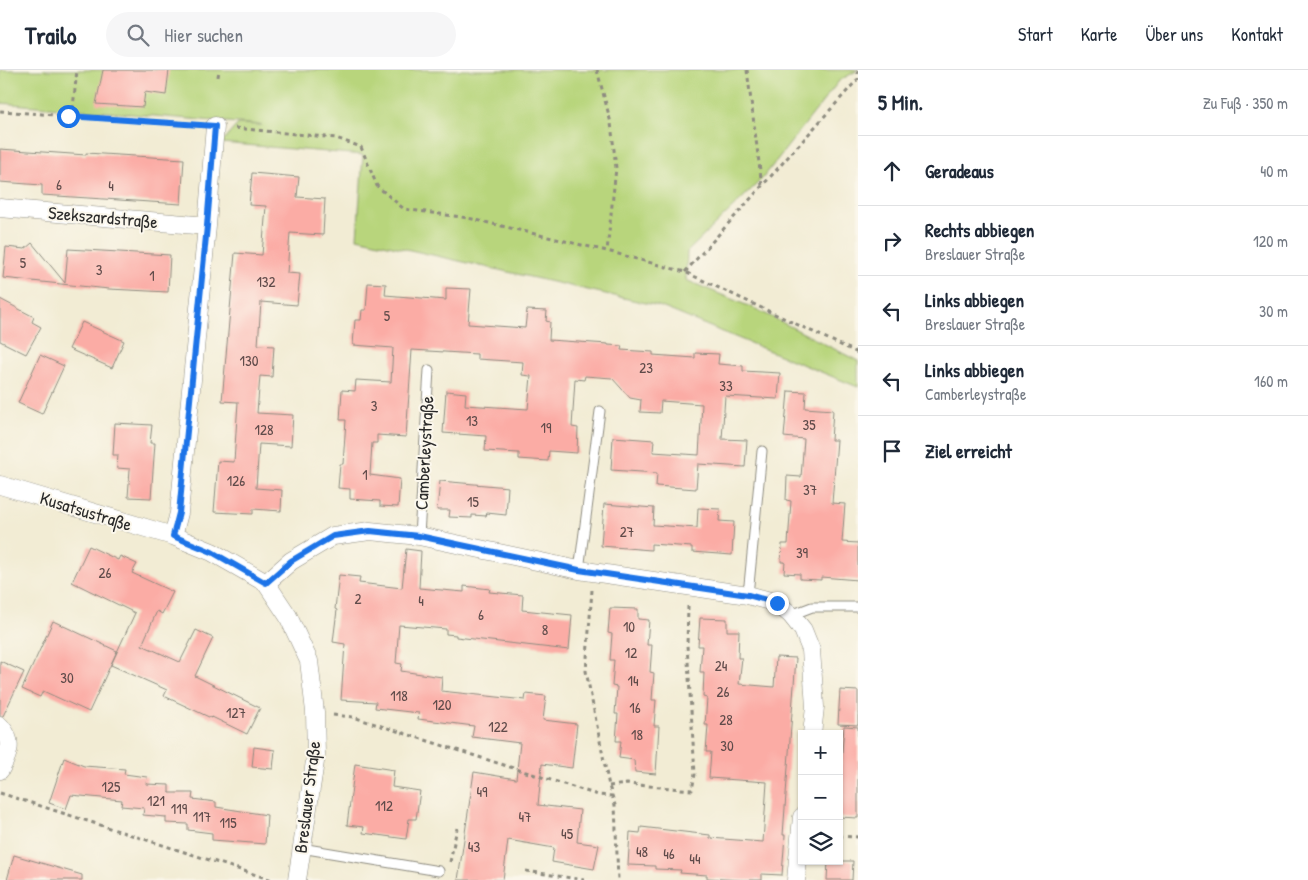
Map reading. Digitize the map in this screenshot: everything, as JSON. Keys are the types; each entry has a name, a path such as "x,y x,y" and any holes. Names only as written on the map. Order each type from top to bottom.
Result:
{"street":[{"path":"173,536 179,513 215,126"},
{"name":"Szekszardstraße","path":"0,208 207,226"},
{"name":"Kusatsustraße","path":"0,485 173,536"},
{"name":"Camberleystraße","path":"266,583 291,561 333,536 370,531 419,536 586,571 748,595 777,603 791,615 803,630 811,650 815,707 812,730"},
{"name":"Breslauer Straße","path":"173,536 212,552 266,583 288,616 309,661 315,712 316,755 297,880"},
{"path":"0,726 8,735 9,745 5,761 0,770"},
{"path":"796,880 802,820"}],"lane":[{"name":"Camberleystraße","path":"419,536 429,370"},
{"path":"586,571 600,411"},
{"path":"748,595 762,451"},
{"path":"791,615 812,607 858,607"},
{"path":"301,848 439,871"}],"path":[{"path":"72,117 77,70"},
{"path":"218,77 219,70"},
{"path":"597,70 611,123 616,168 607,251"},
{"path":"747,70 762,186"},
{"path":"685,272 858,80 858,70"},
{"path":"0,111 215,126 336,138 361,147 377,186 404,209 468,218 607,251 685,272 858,353"},
{"path":"586,571 586,671 609,786 616,805 618,880"},
{"path":"609,786 627,784 692,790 695,774 687,645 689,585"},
{"path":"315,712 353,717 598,795 613,796"},
{"path":"0,793 272,880"},
{"path":"450,864 457,828"},
{"path":"843,836 858,837"},
{"path":"526,870 584,880"}],"green space":[{"path":"0,70 858,70 839,81 762,179 687,252 686,280 758,310 858,361 858,387 659,306 357,238 363,155 221,143 238,124 262,125 0,103"}],"building":[{"path":"103,70 169,70 166,95 145,92 143,107 96,104"},
{"path":"0,149 184,159 181,204 42,195 42,185 0,182"},
{"path":"252,173 299,177 297,197 325,199 323,235 290,233 287,273 300,274 297,305 261,302 258,345 274,346 272,377 260,376 257,413 293,415 291,446 259,444 256,488 282,490 281,511 253,509 253,514 214,512 218,461 234,462 238,402 222,401 235,253 262,255 266,206 249,205"},
{"path":"32,243 65,283 68,249 170,255 168,292 109,289 3,278 6,247 25,249"},
{"path":"368,283 386,284 385,295 446,300 446,288 471,289 468,324 525,328 527,310 547,311 546,321 550,322 549,340 622,346 621,350 653,352 653,355 695,358 695,353 719,354 718,364 743,366 743,371 780,373 778,399 725,396 722,439 747,440 745,467 698,464 696,489 656,486 657,473 611,470 613,437 654,440 653,452 699,455 702,404 661,401 660,413 640,412 641,400 630,398 612,378 585,376 584,380 575,379 572,427 578,428 577,453 549,451 548,461 519,459 519,453 485,451 486,436 443,433 446,391 466,393 465,405 528,409 531,376 522,375 523,362 477,359 477,354 412,350 406,437 377,435 377,443 372,443 370,475 400,479 398,507 380,506 380,501 350,499 350,489 338,488 340,464 343,464 346,420 340,420 342,390 355,391 356,380 391,382 393,348 353,345 355,320 361,320 362,310 366,310"},
{"path":"0,299 34,317 32,322 41,327 26,354 0,341"},
{"path":"82,322 124,341 112,368 69,349"},
{"path":"40,355 64,366 42,414 18,403"},
{"path":"788,391 806,392 805,408 833,410 831,440 837,440 832,503 845,504 842,542 858,543 858,580 821,577 821,580 800,579 800,574 784,573 785,562 781,562 782,544 788,544 791,501 786,500 787,476 801,477 804,439 784,437"},
{"path":"115,423 152,425 150,443 155,443 151,498 128,497 130,469 117,468 118,455 113,455"},
{"path":"440,481 508,487 506,515 487,513 486,516 472,515 472,518 449,517 450,510 437,510"},
{"path":"604,504 654,508 653,525 697,528 698,508 720,509 719,521 734,522 732,555 692,552 692,547 651,544 651,550 601,546"},
{"path":"89,546 118,560 120,556 137,564 132,573 173,592 162,614 157,611 142,645 180,662 196,630 213,638 195,676 260,708 247,734 164,696 167,690 111,665 135,613 72,582"},
{"path":"406,549 421,551 419,588 464,592 464,586 490,589 489,592 523,595 522,610 572,615 569,650 456,637 456,635 446,634 446,629 399,625 396,663 402,664 401,671 442,677 441,691 525,700 526,694 546,696 543,720 577,724 572,768 542,764 538,805 580,810 577,842 599,845 594,869 552,862 554,848 508,840 503,880 458,880 474,772 516,779 520,743 472,737 474,726 418,719 419,713 375,708 376,702 341,700 345,644 333,642 339,575 360,577 359,583 402,588"},
{"path":"610,608 638,609 638,619 649,620 647,645 652,645 650,672 654,673 652,700 656,700 654,726 659,726 656,774 635,772 634,760 619,758 621,741 616,741 618,714 615,714 617,687 612,686 614,660 610,660 612,634 608,633"},
{"path":"700,618 727,619 727,631 739,631 738,658 742,658 739,684 774,687 776,657 796,658 783,835 785,835 782,875 762,874 762,880 707,878 707,875 680,873 681,870 655,869 655,866 628,865 630,832 640,833 641,827 710,835 710,838 763,842 767,782 709,778 711,752 706,752 708,725 705,725 707,698 703,697 704,672 700,672 702,646 698,646"},
{"path":"53,621 117,651 89,712 43,691 40,697 22,689"},
{"path":"0,661 24,672 3,716 0,716"},
{"path":"840,690 858,691 858,725 838,724"},
{"path":"844,726 858,727 858,818 843,817"},
{"path":"254,747 275,750 273,769 252,767"},
{"path":"64,758 84,766 125,769 124,774 147,777 146,784 169,785 169,793 193,793 192,799 216,802 216,807 267,815 265,844 212,840 212,833 188,830 188,824 166,823 166,817 143,815 144,808 121,806 122,800 71,795 66,809 49,803"},
{"path":"355,764 394,770 392,787 420,791 416,819 409,819 406,839 363,833 364,827 347,825"},
{"path":"14,855 82,875 82,880 7,880"},
{"path":"843,861 853,861 852,880 827,880 828,865 843,865"}],"route":[{"path":"68,116 215,126 179,513 173,536 212,552 266,583 291,561 333,536 370,531 419,536 579,570 689,585 748,595 777,603"}]}
